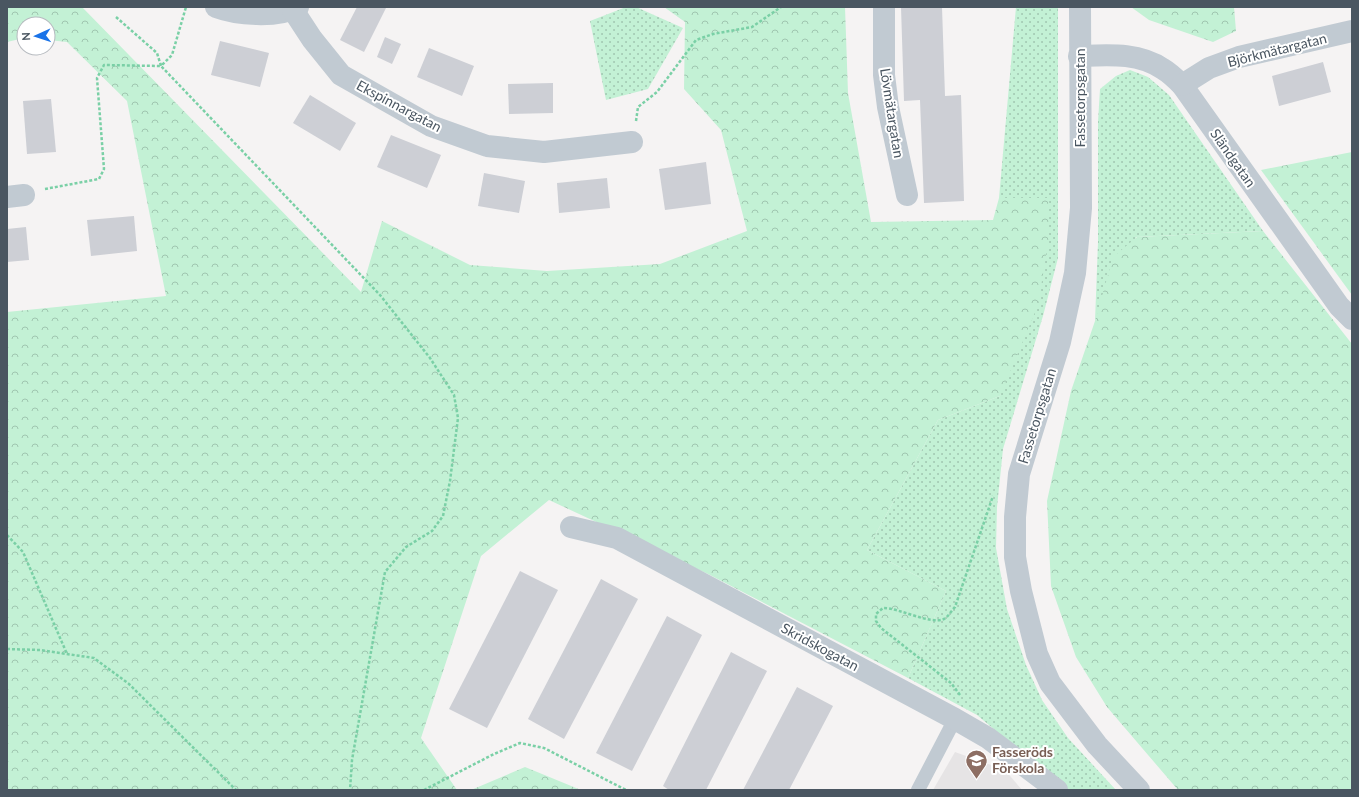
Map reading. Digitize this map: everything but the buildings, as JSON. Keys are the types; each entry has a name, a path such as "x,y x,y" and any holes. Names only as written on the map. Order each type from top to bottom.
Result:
{"street":[{"path":"216,7 230,12 265,14 295,8"},
{"name":"Lövmätargatan","path":"884,7 884,75 888,106 907,195"},
{"name":"Fassetorpsgatan","path":"1080,7 1081,208 1075,274 1060,342 1019,474 1015,517 1015,557 1021,592 1037,654 1050,683 1097,746 1139,790"},
{"name":"Ekspinnargatan","path":"295,8 312,38 341,75 431,126 487,146 544,152 632,142"},
{"name":"Björkmätargatan","path":"1182,85 1209,68 1239,57 1352,31"},
{"name":"Sländgatan","path":"1080,56 1142,58 1163,68 1182,85 1339,306 1352,319"},
{"name":"Skridskogatan","path":"571,527 617,538 956,719 988,738 1057,790"}],"lane":[{"path":"918,790 956,719"}],"path":[{"path":"16,196 51,187 99,179 104,169 97,78 104,65 161,66 172,55 186,7"},
{"path":"632,142 638,107 657,92 696,40 713,34 752,28 781,7"},
{"path":"116,17 157,53 161,66 380,295 430,358 454,395 458,418 450,481 443,516 432,531 406,547 385,572 352,760 350,790"},
{"path":"956,719 960,695 951,683 881,628 876,621 876,614 883,608 893,608 927,618 939,620 946,618 955,607 993,494"},
{"path":"7,535 23,552 67,654"},
{"path":"7,649 67,654 94,658 129,684 236,790"},
{"path":"424,790 494,754 520,743 544,748 626,790"}],"shaded area":[{"name":"Fasseröds Förskola","path":"955,752 1005,770 1022,790 933,790"}],"green space":[{"path":"7,7 82,7 361,292 382,221 470,265 547,271 660,264 747,231 721,130 684,89 685,22 664,7 845,7 848,93 871,222 993,220 999,198 1048,198 1049,237 1038,305 1000,396 938,420 867,550 946,591 908,678 708,574 549,500 481,556 421,738 457,790 7,790 7,312 166,296 127,101 67,42 56,41 56,16 16,16 16,40 7,42"},
{"path":"626,7 636,7 683,28 648,89 606,100 590,21"},
{"path":"1016,7 1058,7 1058,258 1043,316 1003,449 997,507 996,548 1007,609 1026,665 1042,700 1068,738 1116,790 1067,790 977,715 908,678 946,591 867,550 938,420 1000,396 1048,198 999,198"},
{"path":"1131,7 1234,7 1236,31 1213,42 1149,20"},
{"path":"1130,70 1148,77 1169,95 1263,231 1136,237 1095,321 1098,242 1098,122 1100,89 1116,76"},
{"path":"1352,152 1352,295 1261,170"},
{"path":"1263,231 1352,344 1352,790 1178,790 1107,707 1076,657 1051,586 1047,501 1071,391 1095,321 1113,257 1137,237"},
{"path":"525,767 581,790 471,790"}],"place":[{"name":"Fasseröds Förskola","path":"976,780"}]}
